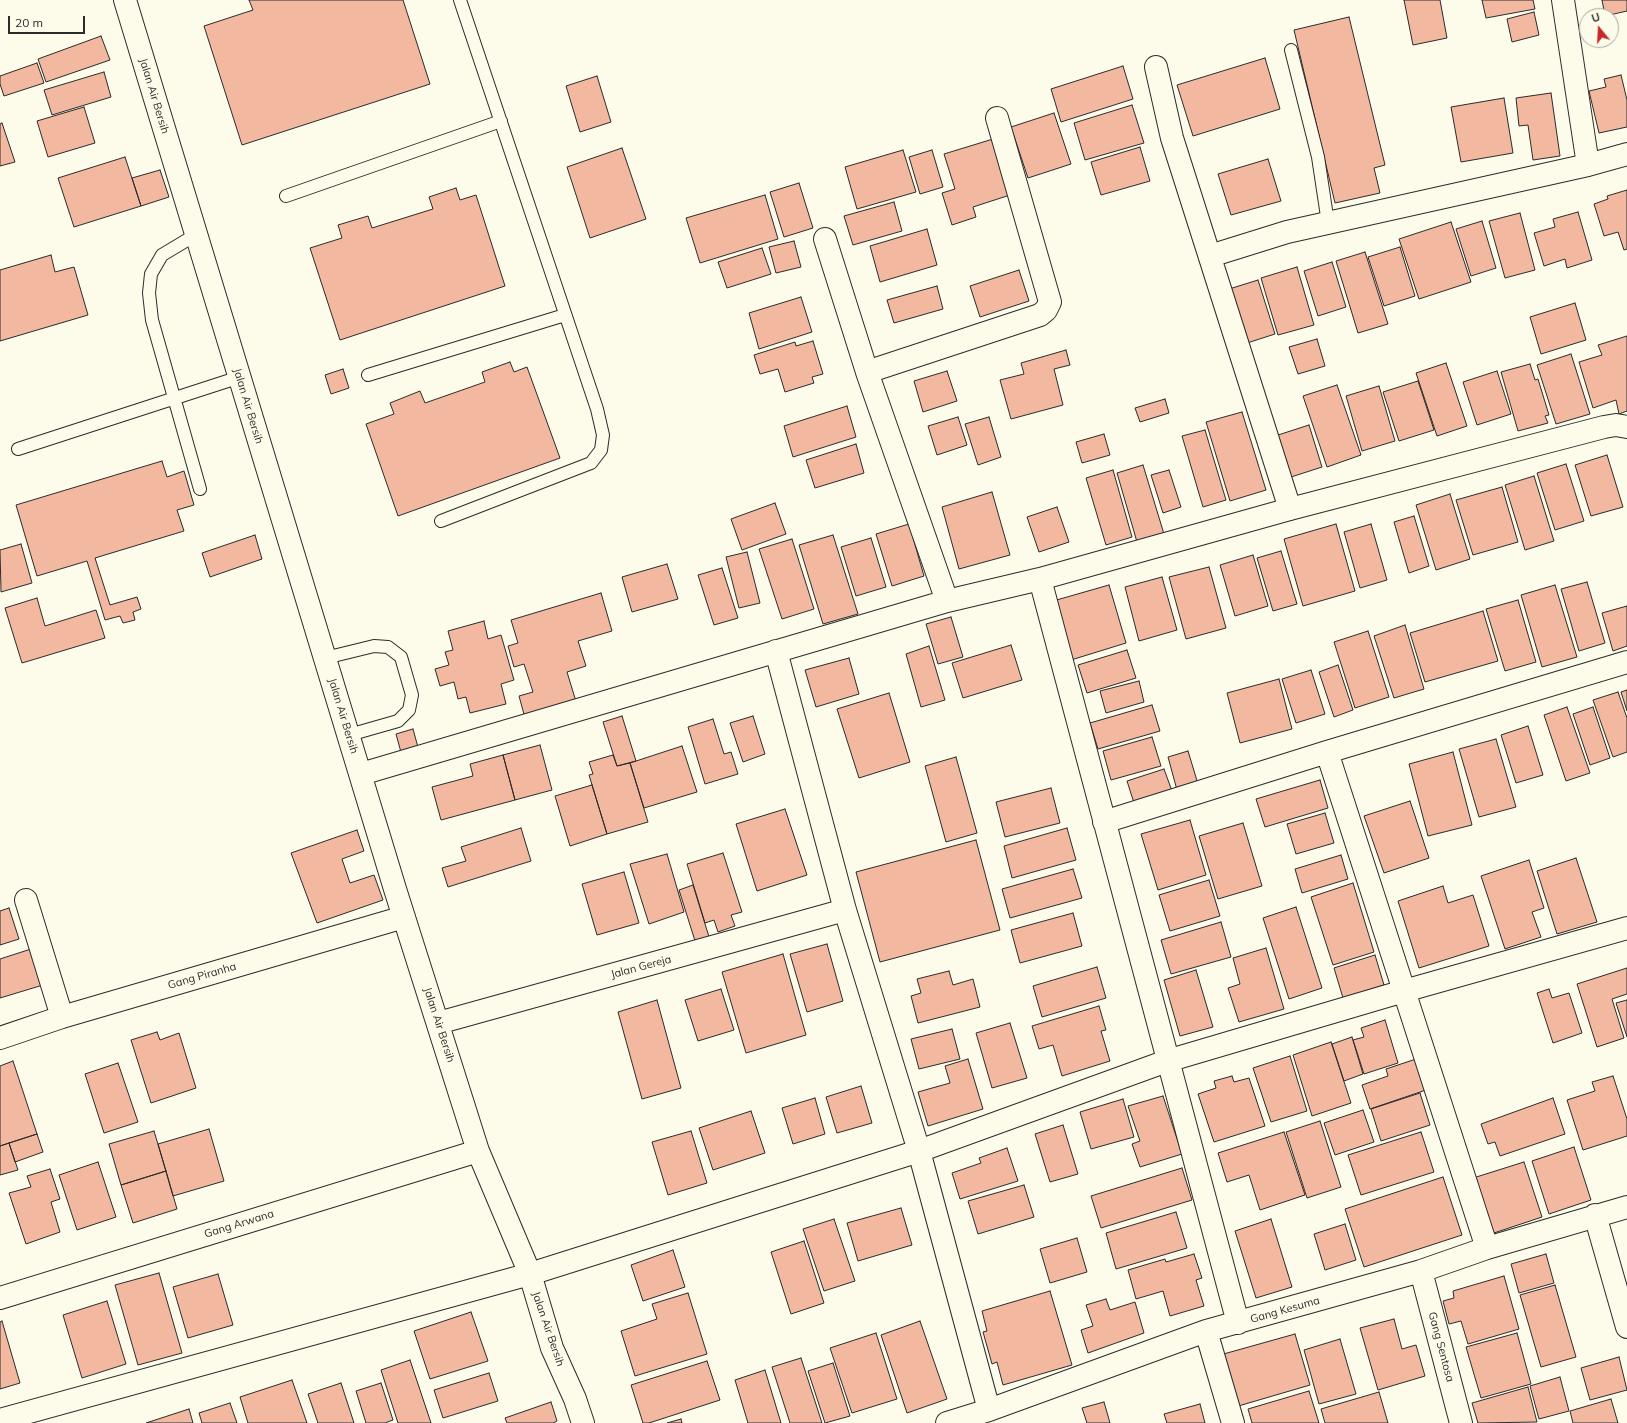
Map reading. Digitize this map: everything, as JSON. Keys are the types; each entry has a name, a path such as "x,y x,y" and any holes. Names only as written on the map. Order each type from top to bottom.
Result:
{"street":[{"name":"Jalan Air Bersih","path":"125,0 404,917 478,1151 530,1274 552,1348 575,1399 583,1423"},
{"path":"1563,0 1588,165"},
{"path":"1156,67 1172,138 1290,509"},
{"path":"867,372 1040,315 1046,310 1050,302 997,118"},
{"path":"1210,256 1287,232 1588,165 1627,154"},
{"path":"825,239 867,372 947,601"},
{"path":"361,774 947,601 1040,579 1290,509 1604,427 1616,424 1626,427"},
{"path":"1040,579 1238,1323"},
{"path":"776,651 845,910 919,1151 989,1410"},
{"path":"1104,822 1327,752 1627,662"},
{"path":"1327,752 1486,1248"},
{"path":"26,900 62,1017"},
{"name":"Jalan Gereja","path":"438,1023 845,910"},
{"name":"Gang Piranha","path":"0,1038 62,1017 404,917"},
{"path":"0,1420 530,1274 919,1151 1168,1062 1404,991 1627,928"},
{"name":"Gang Arwana","path":"0,1298 478,1151"},
{"name":"Gang Kesuma","path":"947,1423 989,1410 1206,1331 1421,1271 1486,1248 1627,1207"},
{"path":"1595,1216 1627,1327"},
{"name":"Gang Sentosa","path":"1421,1271 1461,1423"},
{"path":"1206,1331 1233,1423"}],"lane":[{"path":"441,521 591,463 601,450 603,435 597,409 460,0"},
{"path":"1291,50 1318,157 1328,223"},
{"path":"286,196 501,121"},
{"path":"196,234 162,255 151,274 148,293 152,320 200,489"},
{"path":"368,375 565,315"},
{"path":"18,449 240,377"},
{"path":"325,658 374,646 388,647 401,657 412,695 409,710 398,721 349,735"}],"building":[{"path":"249,0 403,0 430,84 242,145 204,26 253,10"},
{"path":"1404,0 1440,0 1447,38 1413,45"},
{"path":"1482,0 1533,0 1535,9 1486,18"},
{"path":"1602,0 1627,0 1627,11 1619,13 1619,8 1604,8"},
{"path":"1534,12 1539,35 1512,42 1507,19"},
{"path":"1349,17 1385,165 1374,168 1380,193 1335,203 1294,30"},
{"path":"101,36 110,60 46,82 38,59"},
{"path":"1265,58 1280,109 1193,136 1177,85"},
{"path":"37,63 44,83 4,96 0,84 0,76"},
{"path":"1123,66 1133,99 1061,122 1051,89"},
{"path":"104,72 111,97 52,115 44,90"},
{"path":"1621,75 1627,100 1627,127 1599,133 1589,91 1606,87 1604,79"},
{"path":"597,76 611,122 580,132 566,86"},
{"path":"1551,93 1560,156 1533,160 1528,125 1519,126 1516,98"},
{"path":"1504,98 1513,153 1461,162 1451,107"},
{"path":"1132,105 1144,143 1085,160 1074,123"},
{"path":"84,107 95,143 48,157 37,121"},
{"path":"1054,113 1071,164 1028,178 1011,127"},
{"path":"2,123 15,162 0,166 0,124"},
{"path":"993,139 1010,195 973,207 976,217 952,225 942,193 955,189 944,154"},
{"path":"1140,147 1150,181 1101,195 1091,162"},
{"path":"622,148 646,219 590,238 567,167"},
{"path":"903,150 916,192 857,209 845,167"},
{"path":"932,150 943,187 920,194 909,157"},
{"path":"125,157 141,206 74,227 58,178"},
{"path":"1268,159 1281,201 1231,215 1218,174"},
{"path":"160,170 169,197 141,206 132,178"},
{"path":"799,183 813,228 784,237 770,192"},
{"path":"456,188 460,200 476,195 505,286 340,340 310,248 342,238 338,225 368,216 372,228 433,209 429,197"},
{"path":"1627,190 1627,249 1624,250 1618,232 1604,236 1594,204 1608,199 1607,196"},
{"path":"765,195 778,239 700,263 686,218"},
{"path":"894,202 902,231 853,245 844,216"},
{"path":"1578,212 1592,260 1567,268 1565,259 1544,266 1534,233 1555,227 1553,219"},
{"path":"1520,213 1535,270 1505,278 1489,221"},
{"path":"1482,221 1496,268 1471,276 1456,229"},
{"path":"1451,222 1471,282 1419,299 1399,239"},
{"path":"927,229 937,265 880,282 870,246"},
{"path":"794,241 801,267 776,273 769,247"},
{"path":"1400,247 1415,296 1384,306 1368,257"},
{"path":"762,248 771,274 727,288 718,262"},
{"path":"1365,252 1388,324 1358,333 1336,261"},
{"path":"51,255 55,272 74,267 88,315 0,341 0,270"},
{"path":"1332,262 1346,307 1318,316 1304,271"},
{"path":"1297,267 1314,325 1278,335 1261,278"},
{"path":"1019,270 1029,301 980,317 970,286"},
{"path":"1258,280 1275,334 1244,344 1226,290"},
{"path":"937,286 943,309 894,323 887,300"},
{"path":"801,297 812,332 759,349 749,313"},
{"path":"1575,303 1586,340 1541,354 1530,317"},
{"path":"1627,336 1627,411 1619,414 1616,400 1593,408 1579,362 1602,355 1598,345"},
{"path":"1317,339 1325,366 1298,374 1289,347"},
{"path":"813,341 823,374 812,377 814,383 785,392 778,369 760,374 754,355 795,342 796,346"},
{"path":"1066,350 1070,365 1054,369 1063,405 1011,419 1000,380 1024,374 1021,363"},
{"path":"1571,354 1590,414 1556,424 1537,365"},
{"path":"510,362 514,372 527,367 560,458 398,516 366,424 394,414 390,403 420,391 425,403 485,382 482,372"},
{"path":"1446,363 1467,426 1437,436 1416,373"},
{"path":"1530,364 1535,380 1538,379 1549,415 1545,416 1548,423 1518,431 1501,372"},
{"path":"343,369 349,388 331,394 325,375"},
{"path":"947,371 957,401 923,412 914,381"},
{"path":"1497,371 1511,414 1477,425 1463,382"},
{"path":"1418,381 1434,430 1399,441 1383,392"},
{"path":"1337,385 1361,455 1327,467 1303,396"},
{"path":"1379,386 1395,441 1362,451 1346,396"},
{"path":"1165,399 1169,413 1140,422 1135,408"},
{"path":"847,406 856,437 793,457 784,426"},
{"path":"1242,412 1266,490 1230,501 1206,422"},
{"path":"958,417 967,445 937,455 928,426"},
{"path":"989,417 1001,457 978,465 965,424"},
{"path":"1309,425 1322,467 1288,478 1275,436"},
{"path":"1205,430 1226,500 1203,507 1182,436"},
{"path":"1104,434 1110,455 1082,463 1076,442"},
{"path":"856,444 864,473 815,488 806,460"},
{"path":"1607,455 1623,507 1591,516 1575,465"},
{"path":"162,461 167,477 184,471 194,505 177,510 184,531 95,558 110,605 137,597 141,609 133,612 135,620 123,623 120,616 105,620 87,561 37,576 16,505"},
{"path":"1566,464 1584,521 1555,530 1537,473"},
{"path":"1143,465 1164,534 1137,542 1117,473"},
{"path":"1113,470 1132,537 1106,545 1086,478"},
{"path":"1169,470 1181,507 1163,513 1151,475"},
{"path":"1534,476 1554,541 1525,550 1505,485"},
{"path":"1502,487 1518,542 1473,555 1456,500"},
{"path":"992,492 1010,555 959,569 942,507"},
{"path":"1450,494 1470,559 1436,570 1416,505"},
{"path":"775,503 786,534 742,550 731,519"},
{"path":"1057,507 1069,542 1039,552 1027,517"},
{"path":"1414,516 1429,566 1409,573 1394,522"},
{"path":"909,524 924,576 892,586 876,534"},
{"path":"1336,524 1355,591 1303,606 1284,539"},
{"path":"1371,524 1387,580 1360,588 1344,532"},
{"path":"255,535 262,559 210,577 202,553"},
{"path":"833,535 858,614 823,624 799,545"},
{"path":"871,538 886,587 856,596 841,547"},
{"path":"792,539 814,609 782,619 759,549"},
{"path":"21,544 32,583 1,592 0,550"},
{"path":"1281,551 1297,604 1273,611 1257,558"},
{"path":"747,552 760,603 739,608 726,557"},
{"path":"1253,555 1268,606 1235,616 1220,565"},
{"path":"667,564 678,599 632,612 622,577"},
{"path":"1209,567 1226,628 1186,639 1169,577"},
{"path":"722,568 738,618 714,625 698,575"},
{"path":"1162,577 1177,630 1139,641 1125,587"},
{"path":"1587,582 1605,643 1579,651 1561,589"},
{"path":"1109,585 1126,643 1071,660 1053,601"},
{"path":"1555,585 1577,657 1542,667 1521,595"},
{"path":"601,593 612,631 578,641 586,666 567,672 578,708 525,718 519,696 533,692 524,664 514,667 508,646 518,643 511,620"},
{"path":"37,598 45,626 96,610 105,638 22,663 5,608"},
{"path":"1518,600 1536,662 1505,671 1486,609"},
{"path":"1627,606 1627,646 1613,651 1602,613"},
{"path":"1483,611 1498,661 1425,682 1410,633"},
{"path":"951,617 963,657 938,664 926,624"},
{"path":"484,621 488,639 501,635 514,680 501,684 506,704 470,713 466,697 458,699 454,682 440,686 435,669 449,665 445,652 453,650 448,631"},
{"path":"1405,625 1424,689 1394,698 1374,636"},
{"path":"1368,631 1389,697 1355,708 1334,642"},
{"path":"1011,645 1022,680 963,698 952,663"},
{"path":"929,646 945,700 921,707 906,654"},
{"path":"1127,650 1136,678 1087,693 1078,665"},
{"path":"849,658 859,694 816,707 805,670"},
{"path":"1338,665 1353,710 1334,717 1319,672"},
{"path":"1311,670 1325,714 1296,723 1282,679"},
{"path":"1279,679 1292,729 1240,743 1227,693"},
{"path":"1139,681 1144,702 1106,713 1100,691"},
{"path":"1627,690 1627,711 1621,692"},
{"path":"1618,692 1627,718 1627,752 1613,757 1593,700"},
{"path":"889,693 910,762 859,778 837,709"},
{"path":"1152,705 1160,731 1098,749 1090,723"},
{"path":"1567,707 1590,773 1566,781 1544,715"},
{"path":"1593,707 1610,758 1590,765 1573,714"},
{"path":"622,716 636,761 617,766 603,722"},
{"path":"753,716 765,754 743,762 730,723"},
{"path":"713,719 724,754 731,752 738,774 705,784 688,727"},
{"path":"1528,726 1543,775 1516,783 1501,735"},
{"path":"413,729 419,751 402,756 396,734"},
{"path":"1152,737 1161,766 1111,780 1103,751"},
{"path":"1496,739 1516,807 1479,817 1459,749"},
{"path":"540,745 552,790 515,800 503,755"},
{"path":"682,746 697,792 644,808 630,763"},
{"path":"1188,751 1198,784 1177,790 1168,757"},
{"path":"1453,752 1472,825 1428,836 1409,764"},
{"path":"503,755 515,800 441,820 432,787 473,776 470,764"},
{"path":"613,755 617,766 630,763 648,822 607,834 589,775 593,774 589,762"},
{"path":"956,757 977,833 946,842 925,766"},
{"path":"1164,769 1172,791 1134,803 1127,781"},
{"path":"1320,780 1328,808 1265,827 1256,799"},
{"path":"592,785 607,834 570,846 555,796"},
{"path":"1051,788 1060,823 1005,837 996,802"},
{"path":"1410,801 1429,858 1384,873 1364,816"},
{"path":"785,809 807,875 757,891 736,824"},
{"path":"1325,813 1334,843 1296,854 1287,824"},
{"path":"1190,820 1206,875 1158,890 1141,834"},
{"path":"1243,823 1262,886 1218,899 1199,836"},
{"path":"521,828 531,861 448,887 442,868 466,861 461,847"},
{"path":"1067,828 1076,860 1012,878 1004,846"},
{"path":"357,830 364,851 342,859 350,883 374,875 383,900 317,923 291,853"},
{"path":"976,840 1000,930 880,962 856,872"},
{"path":"723,853 742,912 731,915 735,926 718,932 714,920 705,923 687,864"},
{"path":"667,854 684,912 649,924 630,864"},
{"path":"1341,855 1348,879 1302,893 1295,869"},
{"path":"1576,858 1597,922 1557,934 1537,871"},
{"path":"1529,860 1544,908 1532,912 1541,937 1505,949 1481,876"},
{"path":"1073,869 1082,898 1010,918 1002,889"},
{"path":"624,872 639,923 597,935 582,884"},
{"path":"1209,880 1220,916 1170,931 1159,895"},
{"path":"1353,883 1374,952 1333,965 1311,897"},
{"path":"693,885 710,940 696,944 679,890"},
{"path":"1443,886 1448,903 1473,895 1489,946 1419,968 1398,901"},
{"path":"1296,907 1322,988 1289,999 1263,918"},
{"path":"9,908 19,939 0,945 0,911"},
{"path":"1073,913 1082,946 1020,963 1011,930"},
{"path":"1221,922 1231,957 1171,974 1161,940"},
{"path":"827,944 843,1001 807,1012 790,954"},
{"path":"1266,948 1284,1009 1239,1022 1228,988 1240,984 1233,958"},
{"path":"31,949 43,985 0,998 0,959"},
{"path":"783,954 806,1035 746,1053 722,972"},
{"path":"1375,955 1384,985 1343,998 1334,968"},
{"path":"1097,967 1106,998 1042,1017 1033,986"},
{"path":"1627,968 1627,994 1612,999 1624,1038 1597,1047 1577,984"},
{"path":"1196,970 1213,1027 1180,1036 1164,980"},
{"path":"949,971 953,985 973,979 980,1007 918,1023 911,996 921,993 917,979"},
{"path":"721,989 734,1030 698,1041 685,1000"},
{"path":"1549,989 1552,998 1569,993 1582,1033 1553,1043 1537,993"},
{"path":"657,1000 681,1088 642,1099 618,1012"},
{"path":"1627,1000 1627,1037 1616,1003"},
{"path":"1099,1006 1106,1030 1101,1031 1110,1061 1062,1076 1053,1045 1039,1049 1032,1026"},
{"path":"1385,1020 1398,1063 1364,1074 1353,1040 1364,1037 1361,1028"},
{"path":"1010,1023 1027,1078 992,1088 976,1033"},
{"path":"952,1029 960,1059 919,1069 911,1039"},
{"path":"157,1032 160,1040 179,1033 196,1088 151,1103 131,1040"},
{"path":"1352,1037 1363,1074 1344,1081 1332,1044"},
{"path":"1331,1042 1351,1103 1312,1116 1293,1055"},
{"path":"1290,1056 1307,1111 1271,1122 1253,1068"},
{"path":"968,1059 983,1109 928,1126 918,1092 950,1083 945,1066"},
{"path":"1416,1059 1426,1090 1370,1109 1362,1085 1388,1076 1386,1069"},
{"path":"13,1061 37,1134 0,1146 0,1066"},
{"path":"118,1063 138,1122 104,1133 85,1074"},
{"path":"1232,1076 1234,1082 1249,1078 1265,1126 1214,1142 1198,1094 1216,1088 1214,1081"},
{"path":"1613,1076 1627,1119 1627,1136 1583,1150 1567,1100 1595,1091 1592,1082"},
{"path":"861,1086 872,1123 837,1133 826,1097"},
{"path":"1420,1093 1430,1125 1381,1141 1371,1109"},
{"path":"1163,1096 1182,1154 1140,1167 1132,1144 1140,1141 1128,1106"},
{"path":"815,1098 825,1134 793,1144 782,1108"},
{"path":"1553,1098 1565,1134 1500,1156 1495,1142 1488,1144 1481,1124"},
{"path":"1123,1099 1134,1137 1091,1149 1080,1112"},
{"path":"1363,1110 1374,1142 1335,1155 1324,1123"},
{"path":"751,1111 765,1153 713,1170 699,1128"},
{"path":"1320,1121 1341,1187 1307,1198 1286,1132"},
{"path":"1063,1125 1078,1174 1050,1182 1035,1134"},
{"path":"209,1129 224,1181 173,1196 158,1144"},
{"path":"154,1131 166,1171 121,1185 109,1144"},
{"path":"691,1131 707,1183 668,1195 652,1142"},
{"path":"1284,1132 1305,1195 1260,1210 1249,1175 1227,1182 1218,1153"},
{"path":"1421,1132 1434,1172 1361,1195 1348,1155"},
{"path":"37,1134 43,1152 15,1162 9,1143"},
{"path":"9,1143 18,1170 0,1175 0,1146"},
{"path":"1574,1147 1591,1200 1549,1214 1532,1161"},
{"path":"1007,1148 1018,1181 960,1199 952,1173 981,1163 979,1158"},
{"path":"98,1162 116,1217 77,1230 59,1175"},
{"path":"1524,1162 1542,1217 1488,1235 1470,1179"},
{"path":"1182,1168 1192,1200 1101,1228 1091,1196"},
{"path":"50,1169 60,1199 51,1202 60,1232 26,1244 9,1193 31,1187 27,1176"},
{"path":"166,1171 177,1209 133,1223 121,1185"},
{"path":"1443,1177 1462,1235 1364,1267 1345,1209"},
{"path":"1024,1185 1034,1217 978,1234 968,1201"},
{"path":"901,1208 912,1245 858,1261 847,1223"},
{"path":"1176,1212 1187,1248 1116,1269 1106,1233"},
{"path":"834,1219 855,1281 824,1291 803,1229"},
{"path":"1271,1219 1292,1287 1256,1298 1235,1231"},
{"path":"1345,1224 1356,1260 1325,1270 1314,1234"},
{"path":"1077,1238 1087,1272 1050,1283 1040,1249"},
{"path":"804,1241 824,1303 791,1314 771,1252"},
{"path":"673,1250 685,1287 643,1301 631,1265"},
{"path":"1194,1254 1202,1278 1196,1280 1204,1306 1170,1316 1163,1291 1136,1299 1128,1270 1165,1259 1166,1262"},
{"path":"1546,1254 1554,1283 1519,1293 1511,1264"},
{"path":"159,1273 182,1353 138,1365 115,1285"},
{"path":"218,1274 233,1325 188,1338 173,1287"},
{"path":"1504,1276 1519,1329 1468,1344 1461,1321 1449,1324 1443,1301 1454,1298 1453,1291"},
{"path":"1555,1285 1576,1357 1541,1367 1520,1295"},
{"path":"1050,1291 1072,1365 1003,1385 997,1362 992,1364 983,1332 987,1331 982,1311"},
{"path":"688,1293 707,1354 635,1376 621,1331 657,1319 652,1304"},
{"path":"1106,1299 1110,1310 1135,1302 1144,1333 1088,1353 1081,1330 1093,1326 1086,1305"},
{"path":"107,1301 126,1364 82,1378 63,1315"},
{"path":"471,1312 488,1361 430,1379 414,1331"},
{"path":"1394,1319 1402,1349 1416,1345 1425,1376 1378,1390 1360,1328"},
{"path":"2,1321 20,1383 0,1389 0,1322"},
{"path":"920,1321 947,1399 907,1413 881,1335"},
{"path":"876,1333 897,1399 852,1413 830,1348"},
{"path":"1517,1333 1531,1384 1481,1398 1466,1347"},
{"path":"1295,1334 1310,1385 1235,1407 1220,1355"},
{"path":"1340,1339 1356,1394 1319,1404 1304,1350"},
{"path":"1619,1357 1627,1390 1590,1400 1581,1368"},
{"path":"801,1358 822,1423 790,1423 772,1367"},
{"path":"410,1360 431,1423 398,1423 381,1370"},
{"path":"707,1361 720,1400 649,1423 643,1423 631,1385"},
{"path":"833,1363 850,1416 825,1423 808,1371"},
{"path":"765,1370 781,1423 748,1423 735,1380"},
{"path":"489,1373 498,1401 443,1418 434,1390"},
{"path":"1560,1377 1569,1411 1539,1419 1530,1386"},
{"path":"292,1380 307,1423 248,1423 240,1397"},
{"path":"341,1383 354,1423 318,1423 308,1394"},
{"path":"381,1383 393,1420 385,1423 366,1423 356,1391"},
{"path":"1528,1387 1537,1422 1478,1423 1472,1403"},
{"path":"1309,1391 1319,1423 1252,1423 1248,1409"},
{"path":"1379,1392 1388,1423 1325,1423 1321,1409"},
{"path":"1611,1399 1618,1423 1573,1423 1570,1411"},
{"path":"551,1402 557,1421 553,1423 507,1423 505,1418"},
{"path":"1104,1402 1110,1423 1087,1423 1082,1408"},
{"path":"230,1403 237,1423 202,1423 199,1413"},
{"path":"1200,1404 1205,1423 1167,1423 1164,1414"},
{"path":"189,1409 193,1423 146,1423"},
{"path":"681,1419 682,1423 667,1423"}]}
